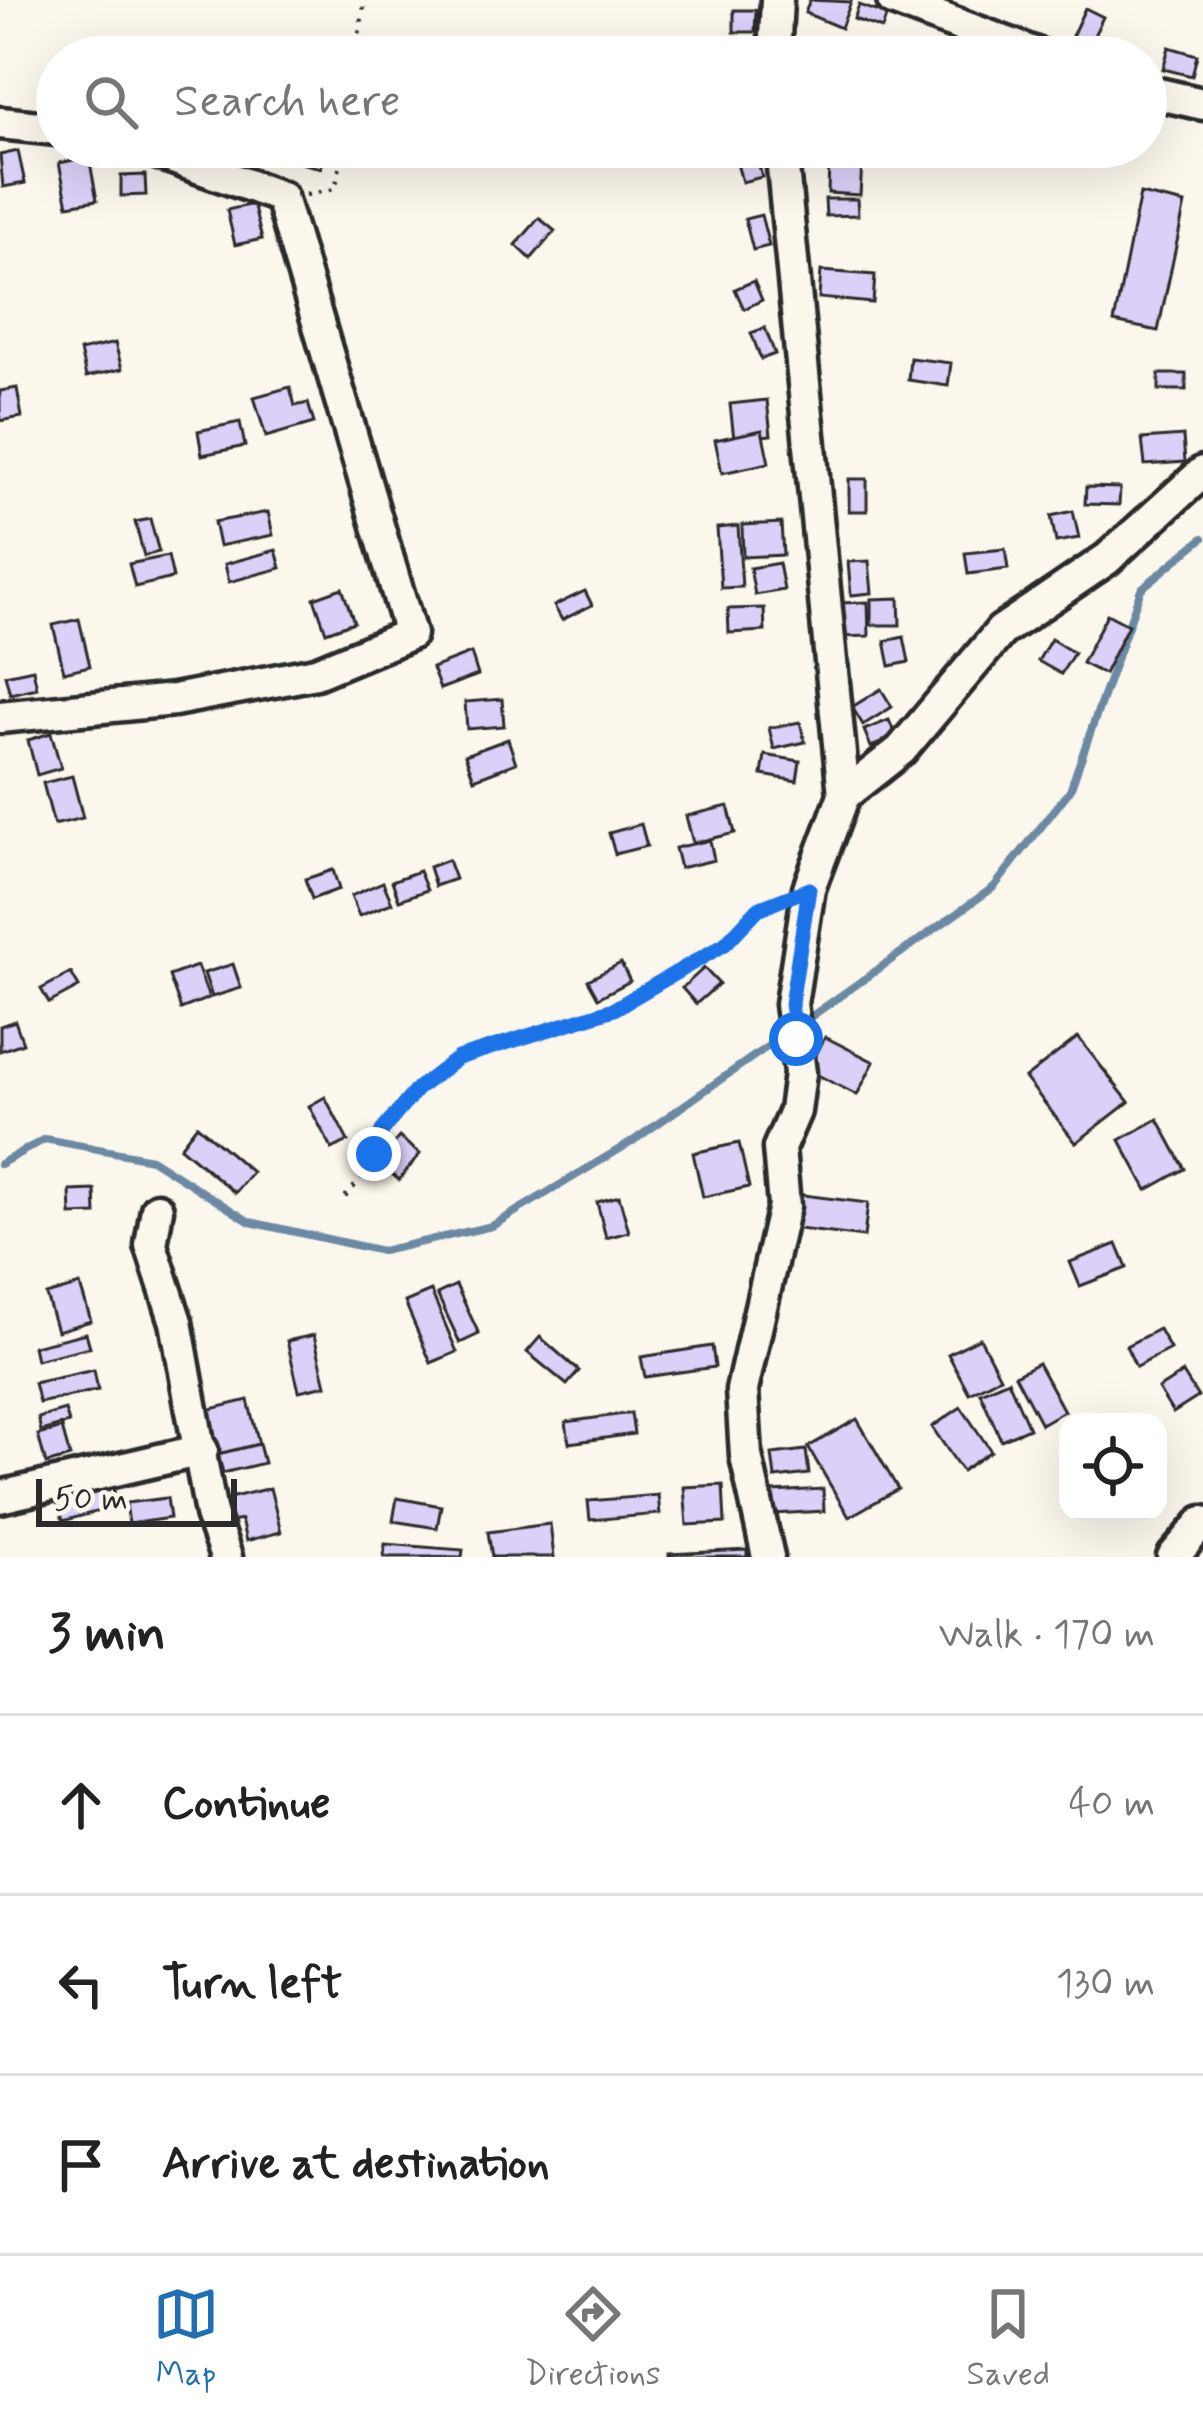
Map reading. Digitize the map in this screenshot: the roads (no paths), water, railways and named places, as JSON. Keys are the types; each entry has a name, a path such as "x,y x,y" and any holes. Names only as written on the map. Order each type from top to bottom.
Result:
{"street":[{"path":"775,36 777,0"},
{"path":"893,0 988,36"},
{"path":"1167,96 1203,104"},
{"path":"0,123 36,127"},
{"path":"0,717 174,700 316,674 410,634 281,197 200,168"},
{"path":"768,1557 746,1456 742,1390 784,1206 779,1148 795,1112 800,1073 791,1004 809,889 844,795 783,168"},
{"path":"844,795 901,750 1001,631 1107,559 1203,472"},
{"path":"157,1209 151,1245 176,1322 211,1514 226,1557"},
{"path":"0,1497 202,1450"},
{"path":"1173,1557 1203,1522"}],"waterway":[{"path":"802,1023 994,887 1070,790 1141,589 1203,538"},
{"path":"0,1164 45,1139 151,1159 250,1222 382,1251 492,1226 633,1141 784,1035"}]}
